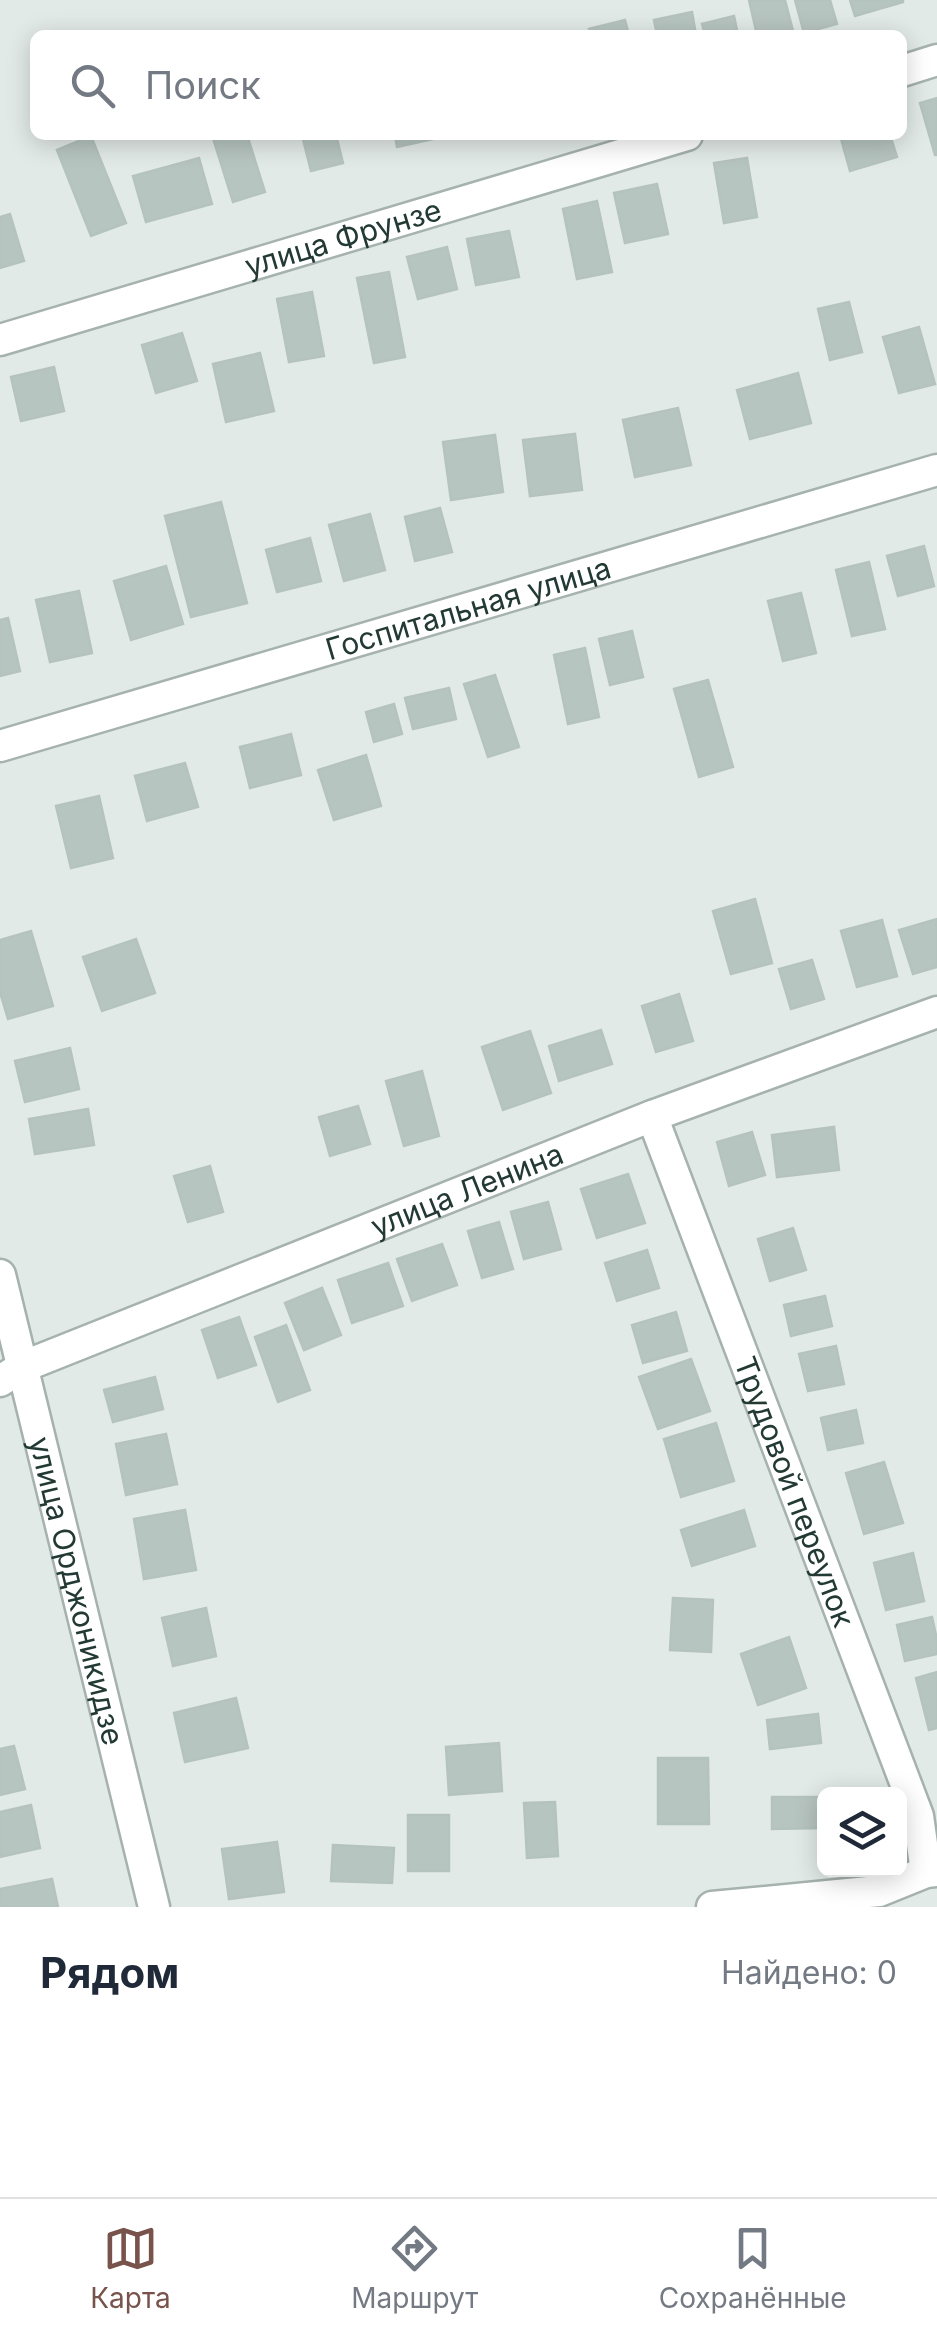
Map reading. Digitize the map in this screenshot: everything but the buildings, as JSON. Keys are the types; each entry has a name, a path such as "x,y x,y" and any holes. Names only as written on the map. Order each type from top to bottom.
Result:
{"street":[{"path":"907,69 937,60"},
{"name":"улица Фрунзе","path":"0,340 670,140"},
{"name":"Госпитальная улица","path":"0,746 937,470"},
{"name":"улица Ленина","path":"11,1374 652,1116 937,1012"},
{"name":"Трудовой переулок","path":"652,1116 918,1816 932,1871"},
{"name":"улица Орджоникидзе","path":"0,1275 11,1374 154,1907"},
{"path":"712,1907 879,1891 932,1871"}]}
